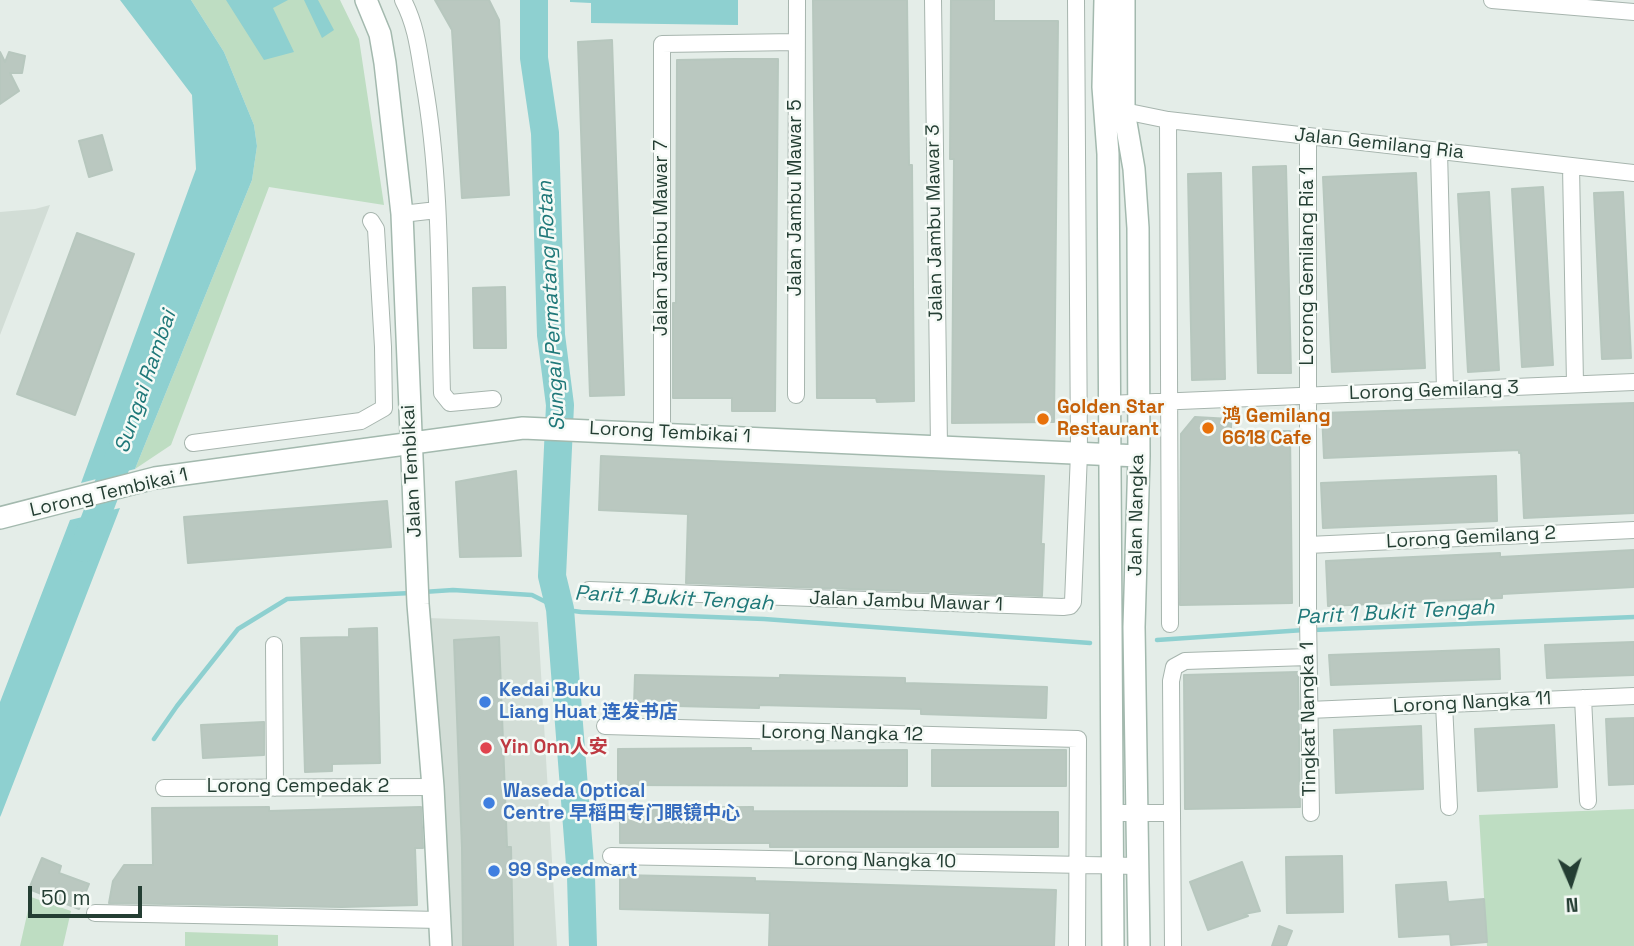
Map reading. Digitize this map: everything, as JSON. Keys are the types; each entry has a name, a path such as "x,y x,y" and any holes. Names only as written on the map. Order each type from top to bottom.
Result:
{"street":[{"name":"Jalan Tembikai","path":"366,0 380,34 385,63 402,214 416,581 433,787 442,946"},
{"path":"403,0 414,21 430,116 437,210 442,393 450,403 493,399"},
{"name":"Jalan Jambu Mawar 5","path":"796,395 797,0"},
{"name":"Jalan Jambu Mawar 3","path":"933,0 939,446"},
{"path":"1076,0 1079,453"},
{"name":"Jalan Nangka","path":"1105,0 1102,52 1108,154 1113,946"},
{"name":"Jalan Nangka","path":"1124,0 1124,111 1134,169 1138,228 1139,456 1134,627 1139,946"},
{"path":"1492,0 1634,12"},
{"name":"Jalan Jambu Mawar 7","path":"662,433 662,44 796,42"},
{"name":"Jalan Gemilang Ria","path":"1124,111 1168,120 1634,173"},
{"name":"Jalan Nangka","path":"1168,120 1170,624"},
{"name":"Lorong Gemilang Ria 1","path":"1308,136 1308,545"},
{"path":"1439,151 1444,390"},
{"path":"1571,166 1576,384"},
{"path":"402,214 437,210"},
{"path":"193,443 361,421 382,411 385,403 383,347 376,229 371,221"},
{"path":"377,257 403,257"},
{"path":"383,347 406,347"},
{"name":"Lorong Gemilang 3","path":"1108,404 1634,382"},
{"path":"304,428 306,457"},
{"name":"Lorong Tembikai 1","path":"0,518 155,478 523,428 1139,456"},
{"name":"Jalan Jambu Mawar 1","path":"589,590 1070,606 1074,598 1079,453"},
{"name":"Lorong Gemilang 2","path":"1308,545 1634,530"},
{"name":"Tingkat Nangka 1","path":"1308,545 1311,813"},
{"path":"1173,946 1171,681 1174,667 1185,661 1308,640"},
{"path":"274,645 275,788"},
{"name":"Lorong Nangka 11","path":"1309,710 1634,695"},
{"path":"1583,698 1588,801"},
{"path":"1444,704 1449,807"},
{"name":"Lorong Nangka 12","path":"606,726 1078,738 1077,864"},
{"name":"Lorong Cempedak 2","path":"164,788 433,787"},
{"path":"1112,813 1172,816"},
{"name":"Lorong Nangka 10","path":"611,856 1138,866"},
{"path":"1077,864 1077,946"},
{"path":"94,912 440,920"}],"shaded area":[{"path":"50,205 0,335 0,212"},
{"path":"428,618 538,622 557,946 449,946"}],"green space":[{"path":"191,0 340,0 359,39 384,205 269,187 171,445 135,469 252,180 257,146 254,125 224,52"},
{"path":"1634,809 1634,946 1487,946 1479,815"},
{"path":"31,897 71,911 63,946 20,946"},
{"path":"185,932 278,935 278,946 185,946"}],"water":[{"path":"120,0 191,0 224,52 254,125 257,146 252,180 135,469 81,483 196,169 192,95"},
{"path":"226,0 288,0 273,8 294,52 264,60"},
{"path":"304,0 318,0 334,30 322,38"},
{"path":"570,0 738,0 738,25 591,23 591,3"},
{"path":"120,508 0,817 0,702 70,520"}],"building":[{"path":"435,0 489,0 499,20 509,195 462,198 452,30"},
{"path":"813,0 907,0 909,165 912,165 914,401 877,402 876,398 817,398"},
{"path":"951,0 994,0 994,21 1058,21 1054,422 952,423 954,159 950,159"},
{"path":"612,40 624,395 590,396 578,42"},
{"path":"0,52 5,62 9,52 25,56 22,73 10,73 19,91 0,104"},
{"path":"778,59 775,411 732,411 732,398 673,398 677,60"},
{"path":"102,135 112,170 89,177 79,141"},
{"path":"1286,166 1291,373 1258,373 1253,167"},
{"path":"1221,173 1225,379 1192,380 1188,174"},
{"path":"1416,173 1425,368 1332,372 1323,177"},
{"path":"1543,187 1553,365 1522,367 1512,189"},
{"path":"1489,192 1499,370 1468,372 1458,194"},
{"path":"1623,192 1631,358 1602,359 1594,193"},
{"path":"77,233 134,254 75,415 17,394"},
{"path":"505,287 506,348 474,348 473,288"},
{"path":"1634,403 1634,513 1524,518 1519,450 1324,458 1322,413"},
{"path":"1195,417 1231,419 1231,432 1290,431 1292,603 1180,605 1181,434"},
{"path":"601,456 1044,476 1042,596 686,583 688,514 599,510"},
{"path":"516,471 521,556 460,557 456,482"},
{"path":"1496,476 1497,521 1323,528 1321,483"},
{"path":"387,501 391,547 188,563 184,517"},
{"path":"1634,550 1634,587 1502,594 1502,598 1328,606 1326,561 1500,553 1500,557"},
{"path":"377,628 380,763 332,764 332,771 305,772 301,638 349,637 349,629"},
{"path":"499,637 507,847 511,847 513,946 463,946 454,640"},
{"path":"1634,642 1634,675 1547,678 1545,645"},
{"path":"1499,649 1500,679 1331,685 1329,655"},
{"path":"1298,672 1300,807 1185,809 1184,675"},
{"path":"635,675 905,678 905,683 1047,687 1046,718 921,714 921,709 634,705"},
{"path":"1634,718 1634,784 1609,785 1606,719"},
{"path":"264,722 264,755 203,758 201,725"},
{"path":"1554,725 1557,787 1478,791 1475,729"},
{"path":"1421,726 1423,789 1336,793 1334,730"},
{"path":"751,748 751,751 907,750 907,786 618,785 618,749"},
{"path":"932,750 1066,750 1066,786 932,786"},
{"path":"269,807 269,811 421,807 423,848 415,848 417,905 342,907 109,903 113,881 124,865 153,865 152,808"},
{"path":"753,807 753,811 1058,812 1058,847 770,847 770,843 620,843 620,808"},
{"path":"1342,856 1343,912 1287,913 1286,857"},
{"path":"42,858 61,866 59,873 89,884 79,909 29,889"},
{"path":"1242,862 1260,911 1244,914 1248,916 1208,930 1190,882"},
{"path":"620,875 1056,890 1054,946 769,946 770,913 620,909"},
{"path":"1446,882 1448,902 1484,899 1487,942 1451,945 1450,934 1399,937 1396,885"},
{"path":"1279,926 1292,931 1286,946 1272,946"}],"waterway":[{"name":"Sungai Permatang Rotan","path":"534,0 534,58 545,133 551,335 560,405 552,576 560,609 581,877 583,946"},
{"name":"Sungai Rambai","path":"84,548 126,439"},
{"name":"Parit 1 Bukit Tengah","path":"423,592 453,590 532,595 560,609 581,612 764,619 1090,643"},
{"name":"Parit 1 Bukit Tengah","path":"154,739 238,629 287,599 411,593"},
{"name":"Parit 1 Bukit Tengah","path":"1313,630 1634,617"},
{"name":"Parit 1 Bukit Tengah","path":"1157,640 1304,630"}],"place":[{"name":"Golden Star Restaurant","path":"1043,419"},
{"name":"鸿 Gemilang 6618 Cafe","path":"1208,428"},
{"name":"Kedai Buku Liang Huat 连发书店","path":"485,702"},
{"name":"Yin Onn人安","path":"486,748"},
{"name":"Waseda Optical Centre 早稻田专门眼镜中心","path":"489,803"},
{"name":"99 Speedmart","path":"494,871"}]}
